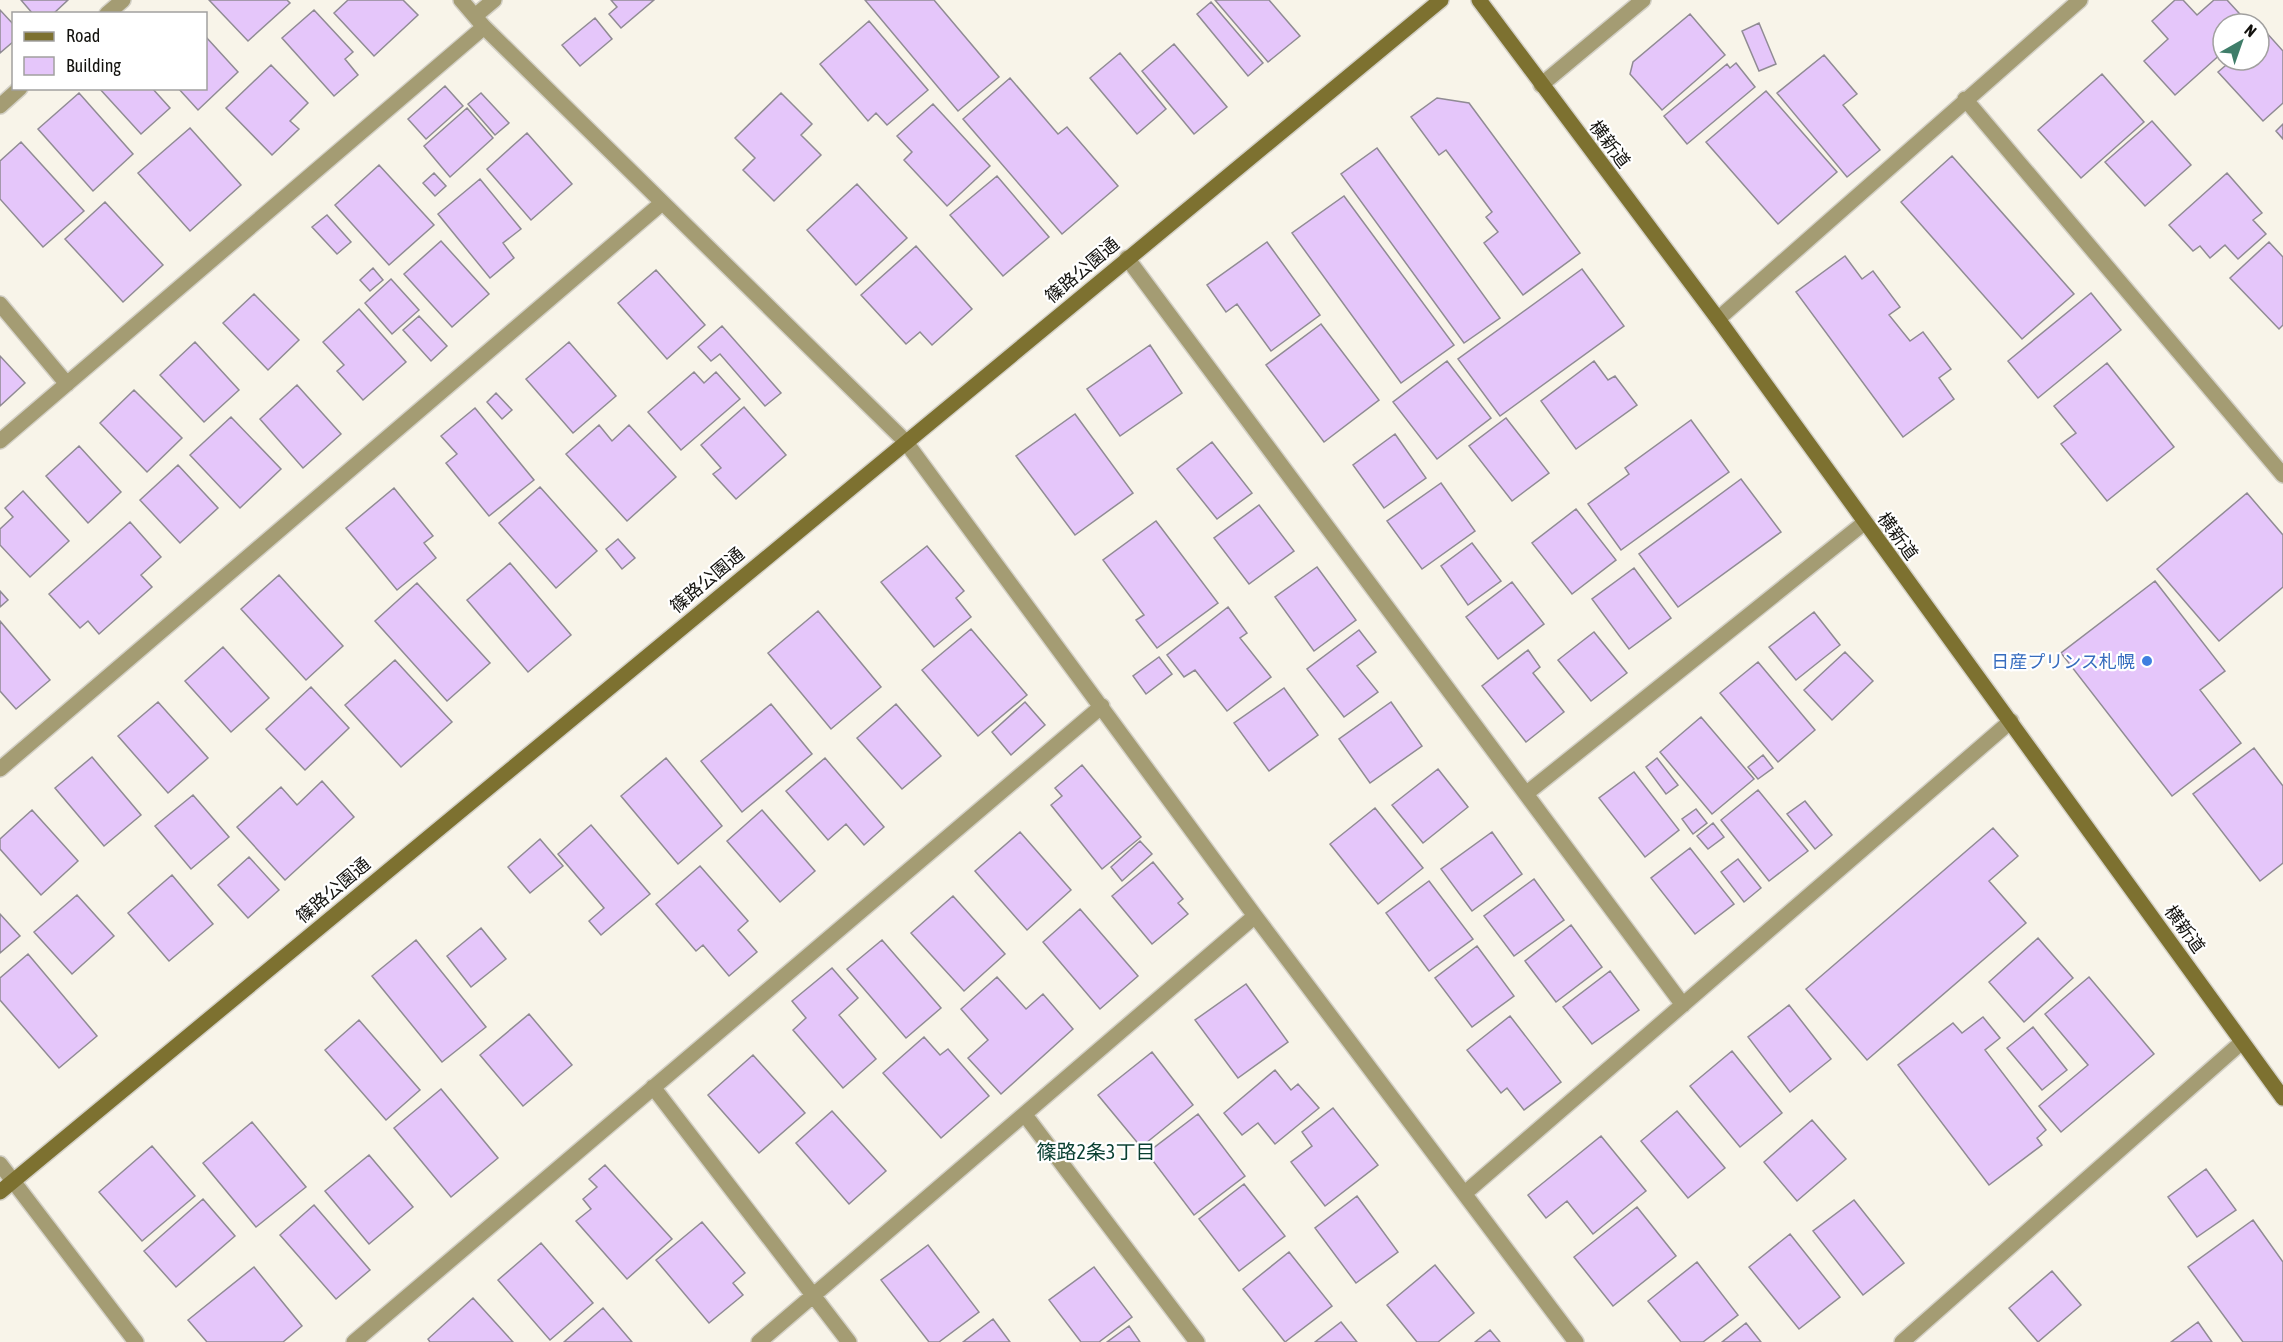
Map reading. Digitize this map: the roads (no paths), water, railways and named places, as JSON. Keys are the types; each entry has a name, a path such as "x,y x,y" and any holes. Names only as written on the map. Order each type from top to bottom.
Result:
{"street":[{"path":"109,12 123,0"},
{"path":"461,0 479,22 905,441 1255,916 1576,1342"},
{"path":"0,441 68,384 479,22 494,0"},
{"name":"篠路公園通","path":"0,1192 905,441 1441,0"},
{"name":"横新道","path":"1479,0 1718,319 2283,1098"},
{"path":"1541,85 1643,0"},
{"path":"1718,319 2079,0"},
{"path":"0,106 18,90"},
{"path":"1965,99 2283,475"},
{"path":"0,769 662,202"},
{"path":"1127,258 1683,1005"},
{"path":"0,304 68,384"},
{"path":"1527,793 1864,523"},
{"path":"354,1342 1102,706"},
{"path":"1465,1193 2010,721"},
{"path":"759,1342 1255,916"},
{"path":"1902,1342 2242,1042"},
{"path":"653,1087 849,1342"},
{"path":"1025,1115 1197,1342"},
{"path":"0,1164 136,1342"}],"place":[{"name":"日産プリンス札幌","path":"2147,661"}],"district":[{"name":"篠路2条3丁目","path":"1096,1151"}]}
